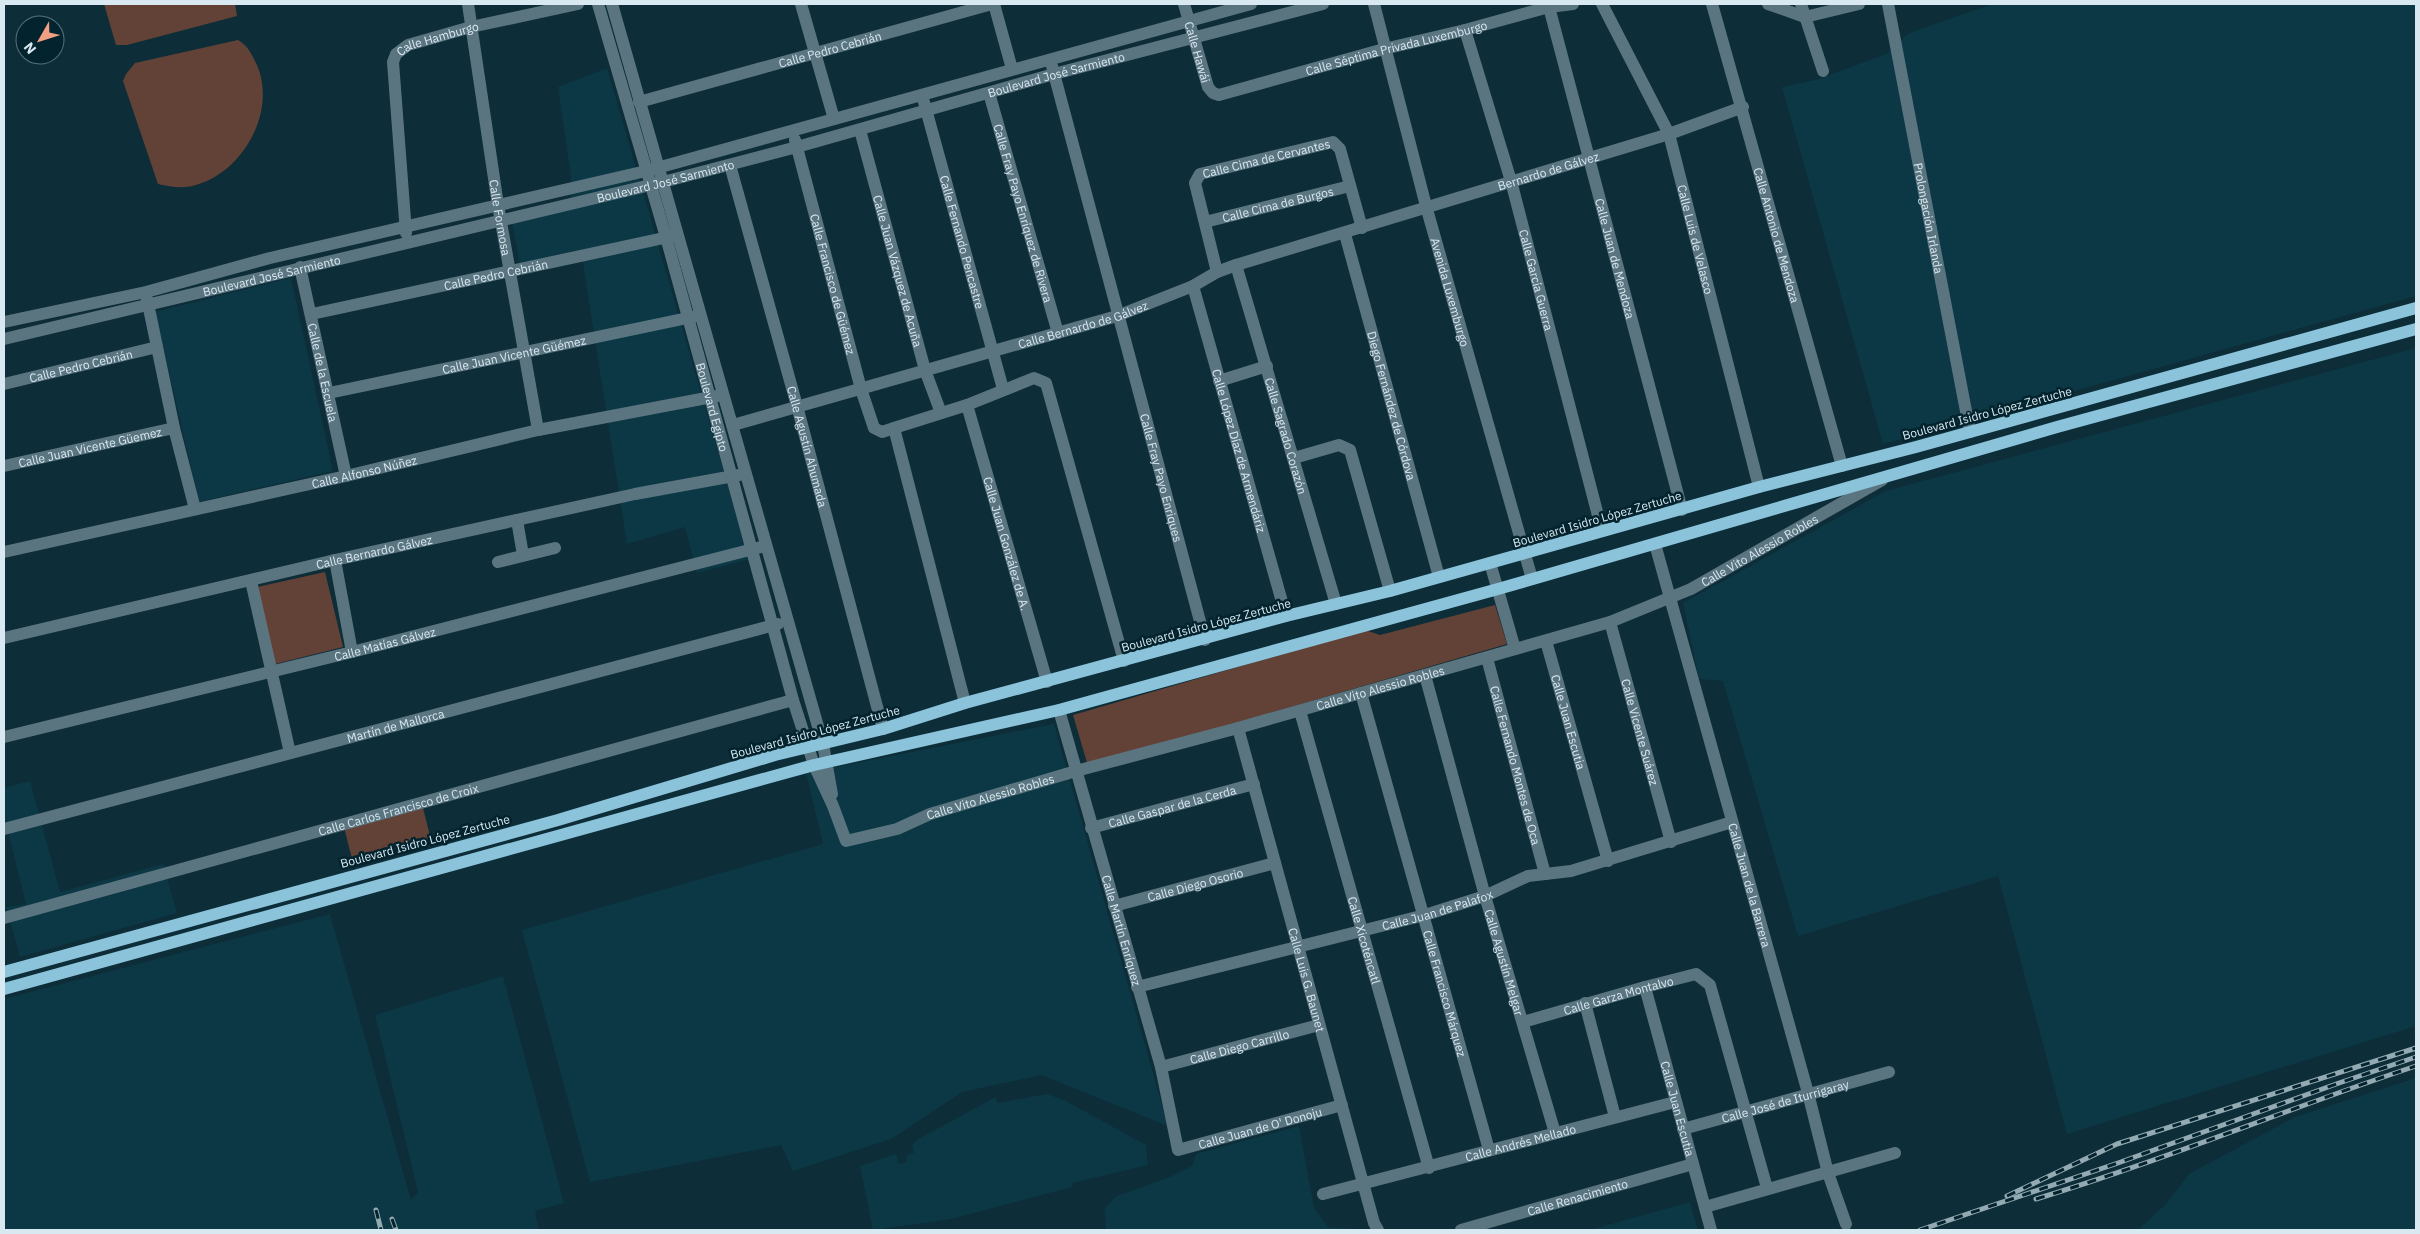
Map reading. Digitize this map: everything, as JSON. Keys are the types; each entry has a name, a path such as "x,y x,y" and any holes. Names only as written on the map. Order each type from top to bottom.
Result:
{"main road":[{"name":"Boulevard Isidro López Zertuche","path":"4,972 558,820 775,756 883,729 965,704 1206,640 1286,616 1390,591 1759,487 1970,432 2416,308"},
{"path":"2345,328 2350,347"},
{"path":"4,989 814,765 1059,710 1498,589 1891,475 2416,329"},
{"path":"2160,380 2164,398"},
{"path":"158,930 162,945"}],"street":[{"name":"Calle Formosa","path":"468,4 498,204 538,430"},
{"name":"Calle Hamburgo","path":"408,241 405,226 394,62 396,54 408,45 529,9 578,4"},
{"name":"Boulevard Egipto","path":"598,4 619,72 653,169 663,182 672,236 717,396 732,476 772,626 808,748 846,842"},
{"name":"Boulevard Egipto","path":"612,4 639,102 653,169 650,185 672,236"},
{"path":"801,4 834,119"},
{"name":"Calle Pedro Cebrián","path":"639,102 993,4"},
{"path":"993,4 1012,69"},
{"name":"Calle Hawái","path":"1184,4 1208,87 1219,96"},
{"name":"Boulevard José Sarmiento","path":"4,322 146,292 270,258 653,169 1250,4"},
{"name":"Boulevard José Sarmiento","path":"4,338 148,306 300,267 663,182 860,130 1054,74 1323,4"},
{"name":"Avenida Luxemburgo","path":"1374,4 1384,49 1426,206 1532,579"},
{"name":"Calle Séptima Privada Luxemburgo","path":"1219,96 1384,49 1465,30 1549,7 1573,4"},
{"name":"Calle Luis de Velasco","path":"1602,4 1669,134 1759,487"},
{"name":"Calle Antonio de Mendoza","path":"1712,4 1743,108 1842,466"},
{"path":"1768,4 1805,16 1859,4"},
{"path":"1801,4 1823,71"},
{"name":"Prolongación Irlanda","path":"1888,4 1970,432"},
{"name":"Calle Juan de Mendoza","path":"1549,7 1682,510"},
{"name":"Calle García Guerra","path":"1465,30 1511,181 1602,532"},
{"path":"1050,59 1117,316"},
{"name":"Calle Fray Payo Enríquez de Rivera","path":"989,92 1058,333"},
{"name":"Calle Fernando Pencastre","path":"922,94 1003,389"},
{"name":"Bernardo de Gálvez","path":"1426,206 1669,134 1743,108"},
{"name":"Calle Francisco de Güémez","path":"793,130 861,389 874,428 888,430 965,704"},
{"name":"Calle Juan Vázquez de Acuña","path":"860,130 925,370 941,412"},
{"name":"Calle Cima de Cervantes","path":"1205,222 1195,183 1200,174 1331,142 1340,149 1350,186"},
{"name":"Calle Agustín Ahumada","path":"730,165 797,406 883,729"},
{"path":"1350,186 1362,228"},
{"name":"Calle Cima de Burgos","path":"1205,222 1350,186"},
{"name":"Calle Bernardo de Gálvez","path":"733,425 1117,316 1192,286 1217,272 1236,265 1345,234 1426,206"},
{"path":"1205,222 1217,272"},
{"name":"Diego Fernández de Córdova","path":"1345,234 1439,577"},
{"name":"Calle Pedro Cebrián","path":"312,314 672,236"},
{"name":"Calle Sagrado Corazón","path":"1236,265 1336,604"},
{"name":"Calle de la Escuela","path":"300,267 330,393 346,476"},
{"name":"Calle López Díaz de Armendáriz","path":"1192,286 1286,616"},
{"path":"146,292 174,428 195,508"},
{"name":"Calle Fray Payo Enriques","path":"1117,316 1206,640"},
{"name":"Calle Juan Vicente Güémez","path":"330,393 694,317"},
{"name":"Calle Pedro Cebrián","path":"4,384 156,347"},
{"path":"1219,380 1267,366"},
{"path":"888,430 968,405 1003,389 1034,378 1046,383 1124,662"},
{"name":"Boulevard Egipto","path":"717,396 733,425 747,474 765,546 827,762 833,806"},
{"name":"Calle Alfonso Núñez","path":"4,552 195,508 346,476 538,430 717,396"},
{"name":"Calle Juan González de A.","path":"968,405 1047,682"},
{"name":"Calle Juan Vicente Güemez","path":"4,466 174,428"},
{"path":"1294,458 1339,445 1350,450 1390,591"},
{"name":"Calle Bernardo Gálvez","path":"4,638 334,560 664,488 747,474"},
{"name":"Calle Vito Alessio Robles","path":"846,842 897,829 930,814 1076,771 1300,711 1610,622 1669,600 1891,475"},
{"path":"517,520 523,555"},
{"name":"Calle Juan de la Barrera","path":"1655,544 1669,600 1808,1093 1828,1173 1846,1224"},
{"name":"Calle Matías Gálvez","path":"4,737 352,652 765,546"},
{"path":"498,562 555,548"},
{"path":"334,560 352,652"},
{"path":"1490,563 1515,649"},
{"path":"251,581 270,672 290,753"},
{"name":"Martín de Mallorca","path":"4,829 788,621"},
{"name":"Calle Vicente Suárez","path":"1610,622 1671,842"},
{"name":"Calle Juan Escutia","path":"1546,640 1608,861"},
{"name":"Calle Fernando Montes de Oca","path":"1486,658 1545,874"},
{"name":"Calle Agustín Melgar","path":"1425,674 1485,896 1524,1022 1555,1133"},
{"name":"Calle Francisco Márquez","path":"1361,693 1490,1150"},
{"name":"Calle Carlos Francisco de Croix","path":"4,918 793,700"},
{"name":"Calle Martín Enríquez","path":"1059,710 1160,1067 1178,1150"},
{"name":"Calle Xicoténcatl","path":"1300,711 1428,1168"},
{"name":"Calle Luis G. Baunet","path":"1238,728 1274,863 1300,947 1319,1025 1365,1183 1374,1223 1378,1230"},
{"name":"Calle Gaspar de la Cerda","path":"1091,828 1254,784"},
{"name":"Calle Juan de Palafox","path":"1137,987 1425,915 1485,896 1528,876 1571,871 1732,822"},
{"name":"Calle Diego Osorio","path":"1114,906 1274,863"},
{"name":"Calle Garza Montalvo","path":"1524,1022 1645,986 1696,974 1710,985 1744,1111"},
{"name":"Calle Juan Escutia","path":"1645,986 1710,1230"},
{"path":"1585,1003 1614,1118"},
{"name":"Calle Diego Carrillo","path":"1160,1067 1319,1025"},
{"name":"Calle José de Iturrigaray","path":"1683,1128 1889,1072"},
{"name":"Calle Andrés Mellado","path":"1323,1194 1675,1102"},
{"name":"Calle Juan de O' Donoju","path":"1178,1150 1342,1105"},
{"path":"1744,1111 1767,1188"},
{"path":"1705,1207 1896,1153"},
{"name":"Calle Renacimiento","path":"1462,1230 1693,1164"}],"shaded area":[{"path":"104,4 235,4 237,16 127,45 116,45"},
{"path":"1992,4 2416,4 2416,296 1883,444 1782,87 1816,80 1886,54 1909,33"},
{"path":"238,40 251,53 262,81 263,100 252,136 242,153 229,167 213,178 186,187 158,184 123,81 126,74 135,63"},
{"path":"607,68 749,559 697,573 685,527 627,544 583,263 579,250 520,264 511,217 571,204 571,176 558,87"},
{"path":"291,278 333,471 199,502 155,312"},
{"path":"2416,348 2416,1026 2067,1134 1998,876 1798,936 1723,681 1699,679 1683,603 1886,491"},
{"path":"325,572 343,647 271,665 253,588"},
{"path":"1495,605 1507,644 1088,766 1073,715 1365,630 1380,635"},
{"path":"1054,724 1168,1126 1041,1075 962,1092 891,1139 793,1171 781,1145 590,1182 522,930 823,844 806,773"},
{"path":"30,781 60,892 163,864 177,913 20,957 6,907 26,904 4,816 4,788"},
{"path":"423,808 431,840 352,859 344,827"},
{"path":"330,914 411,1200 418,1192 375,1015 503,976 564,1203 535,1211 539,1230 4,1230 4,999"},
{"path":"2416,1078 2416,1230 2138,1230 2167,1203 2189,1174 2295,1117"},
{"path":"1047,1094 1064,1100 1146,1145 1148,1165 1072,1183 1072,1187 951,1219 873,1230 860,1166 896,1154 899,1164 907,1162 906,1155 914,1153 912,1145 920,1138 996,1097 997,1103"},
{"path":"1299,1126 1314,1208 1328,1227 1368,1230 1106,1230 1105,1208 1117,1196 1170,1177 1192,1166 1196,1154"},
{"path":"1690,1202 1698,1230 1590,1230"}],"railway":[{"path":"2007,1196 2117,1144 2416,1048"},
{"path":"1920,1230 2118,1163 2416,1057"},
{"path":"2036,1199 2132,1168 2416,1066"},
{"path":"376,1210 381,1230"},
{"path":"392,1219 396,1230"}]}
